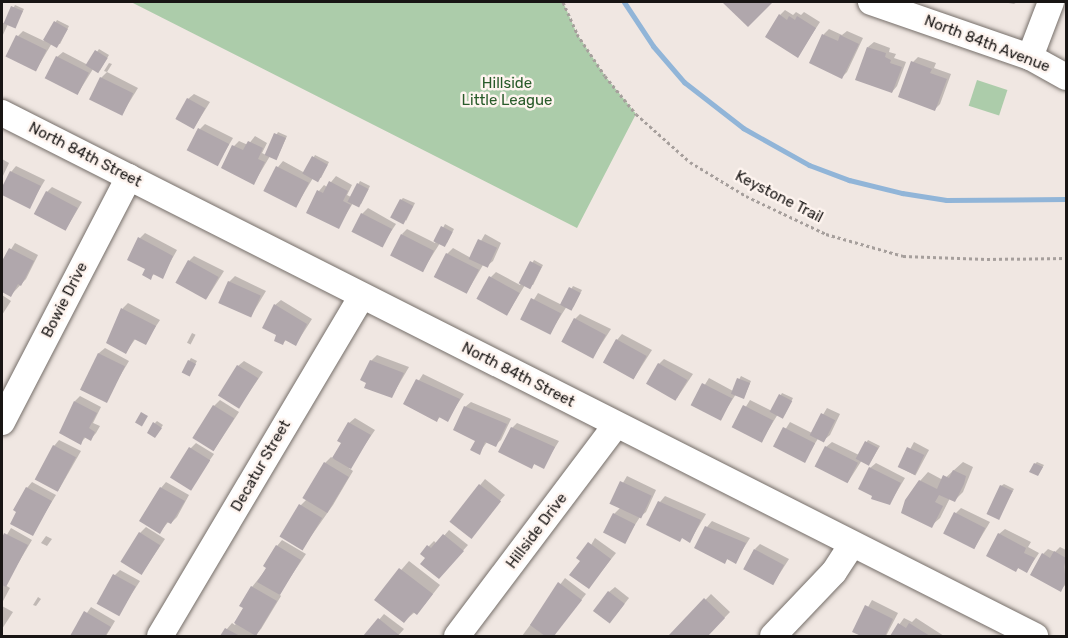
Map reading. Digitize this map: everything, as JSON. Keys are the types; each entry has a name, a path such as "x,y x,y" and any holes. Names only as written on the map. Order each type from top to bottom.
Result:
{"street":[{"name":"North 84th Avenue","path":"871,2 1030,57 1066,77"},
{"path":"1030,57 1051,2"},
{"name":"North 84th Street","path":"2,113 1035,636"},
{"name":"Bowie Drive","path":"2,422 129,177"},
{"name":"Decatur Street","path":"160,636 362,296"},
{"name":"Hillside Drive","path":"456,636 616,425"},
{"path":"772,636 834,572 852,544"}],"path":[{"name":"Keystone Trail","path":"563,2 577,34 605,76 636,114 690,162 746,196 826,234 903,256 987,259 1066,258"}],"green space":[{"name":"Hillside Little League","path":"131,2 563,2 577,34 605,76 636,114 577,228"},
{"path":"977,80 1007,90 999,116 969,106"}],"building":[{"path":"722,2 771,2 772,3 748,27"},
{"path":"11,6 23,11 16,29 4,23"},
{"path":"779,14 787,20 789,16 795,20 797,16 816,28 798,58 765,37"},
{"path":"54,21 68,29 57,48 43,40"},
{"path":"822,34 838,41 840,35 859,44 842,79 809,63"},
{"path":"16,35 47,50 36,71 5,57"},
{"path":"867,47 886,53 885,57 891,60 890,63 902,67 892,93 855,80"},
{"path":"95,50 108,58 98,73 85,65"},
{"path":"56,56 89,73 78,95 45,78"},
{"path":"911,61 932,69 930,73 947,79 935,111 898,97"},
{"path":"100,77 133,93 122,116 89,99"},
{"path":"187,98 205,108 194,129 175,119"},
{"path":"198,128 229,144 218,166 187,150"},
{"path":"274,133 286,138 277,160 265,155"},
{"path":"248,141 263,148 258,159 265,162 254,185 221,168 232,145 243,150"},
{"path":"312,156 328,165 318,182 302,173"},
{"path":"276,166 309,183 296,208 263,191"},
{"path":"10,171 41,186 30,209 2,195 2,187"},
{"path":"329,181 348,191 343,201 351,205 339,229 306,213 317,190 323,193"},
{"path":"357,183 369,189 359,208 347,202"},
{"path":"46,191 78,208 66,231 34,214"},
{"path":"400,199 413,206 403,225 390,218"},
{"path":"361,213 392,229 383,248 351,232"},
{"path":"441,226 453,232 445,247 433,241"},
{"path":"401,234 434,251 423,272 390,255"},
{"path":"138,237 173,256 163,279 153,274 151,280 142,275 145,269 127,260"},
{"path":"478,239 497,248 488,268 469,259"},
{"path":"9,248 34,261 21,286 18,284 11,297 2,292 2,261"},
{"path":"446,253 479,270 467,294 434,277"},
{"path":"188,260 219,277 206,300 175,283"},
{"path":"530,261 542,267 530,289 519,283"},
{"path":"489,276 520,293 507,316 476,299"},
{"path":"228,281 261,296 251,318 218,303"},
{"path":"569,287 581,293 572,311 560,305"},
{"path":"531,298 561,313 550,335 520,319"},
{"path":"274,304 307,324 296,346 285,340 283,345 274,341 276,335 262,328"},
{"path":"121,308 156,326 146,345 134,339 126,354 106,343"},
{"path":"574,318 606,335 593,359 561,342"},
{"path":"616,339 647,356 634,380 603,363"},
{"path":"98,353 125,366 107,403 80,390"},
{"path":"188,360 196,364 190,377 182,372"},
{"path":"370,360 404,373 392,398 364,388 366,383 360,380"},
{"path":"658,363 687,380 675,401 646,384"},
{"path":"237,365 258,378 239,409 218,396"},
{"path":"737,378 750,383 744,399 731,394"},
{"path":"416,379 460,399 448,422 439,417 437,422 403,404"},
{"path":"702,383 732,398 721,421 691,405"},
{"path":"779,394 792,401 783,419 770,412"},
{"path":"74,401 97,413 89,428 95,432 91,441 84,437 81,445 59,433"},
{"path":"213,405 234,418 214,451 192,438"},
{"path":"743,405 773,420 762,443 732,427"},
{"path":"464,406 507,424 496,447 485,442 480,455 470,450 475,441 453,430"},
{"path":"141,412 148,416 142,426 135,422"},
{"path":"821,413 835,420 824,443 810,435"},
{"path":"153,422 162,428 155,438 147,433"},
{"path":"348,422 371,435 351,469 332,458 341,443 337,441"},
{"path":"511,427 555,447 544,469 534,464 532,469 498,452"},
{"path":"783,427 815,443 805,463 773,447"},
{"path":"865,441 878,448 869,466 856,459"},
{"path":"53,445 76,457 58,492 35,479"},
{"path":"825,446 858,463 848,483 815,466"},
{"path":"189,447 210,460 191,491 170,478"},
{"path":"907,447 924,455 915,475 898,467"},
{"path":"324,462 349,477 327,513 302,498"},
{"path":"1034,463 1043,467 1038,476 1029,472"},
{"path":"869,467 901,483 890,505 871,499 872,496 858,489"},
{"path":"953,470 966,476 964,484 955,502 939,495 935,502 943,506 932,528 901,513 905,500 919,480 937,489 943,475 949,478"},
{"path":"620,481 652,496 641,518 609,504"},
{"path":"479,484 501,501 472,539 449,522"},
{"path":"1000,485 1013,491 999,520 986,514"},
{"path":"26,487 52,501 33,536 10,524 16,512 13,510"},
{"path":"160,487 185,501 171,524 167,522 160,534 139,521"},
{"path":"658,501 701,520 690,543 682,538 680,542 646,525"},
{"path":"299,504 322,518 303,550 279,537"},
{"path":"954,512 985,528 974,549 943,533"},
{"path":"613,513 635,524 625,544 603,533"},
{"path":"705,526 746,543 736,564 727,559 725,564 694,548"},
{"path":"139,532 160,545 142,575 120,562"},
{"path":"4,533 28,545 6,587 2,585 2,538"},
{"path":"998,533 1026,548 1024,553 1035,558 1027,573 1018,568 1016,572 986,556"},
{"path":"443,534 464,551 439,579 420,564 425,558 420,554 427,545 431,548"},
{"path":"588,542 611,559 589,589 569,575 580,561 576,558"},
{"path":"276,545 301,560 280,595 257,582 266,568 263,566"},
{"path":"754,549 784,565 773,585 743,569"},
{"path":"1054,551 1066,558 1064,567 1066,581 1061,592 1030,575 1042,553 1050,558"},
{"path":"399,568 433,594 417,615 413,612 404,623 374,600"},
{"path":"113,574 136,587 119,616 97,604"},
{"path":"558,582 582,600 554,636 545,636 530,625"},
{"path":"251,586 277,601 256,636 234,623 243,608 239,606"},
{"path":"608,591 625,604 610,624 593,611"},
{"path":"704,598 725,618 708,636 669,635"},
{"path":"865,605 893,619 885,636 861,636 852,632"},
{"path":"84,611 111,627 105,636 70,636"},
{"path":"378,618 399,635 363,636"},
{"path":"898,623 906,628 909,623 930,636 890,636"},
{"path":"225,628 240,636 220,636"}],"waterway":[{"path":"624,2 653,46 684,82 743,128 809,165 849,180 902,193 946,200 1066,199"}]}
